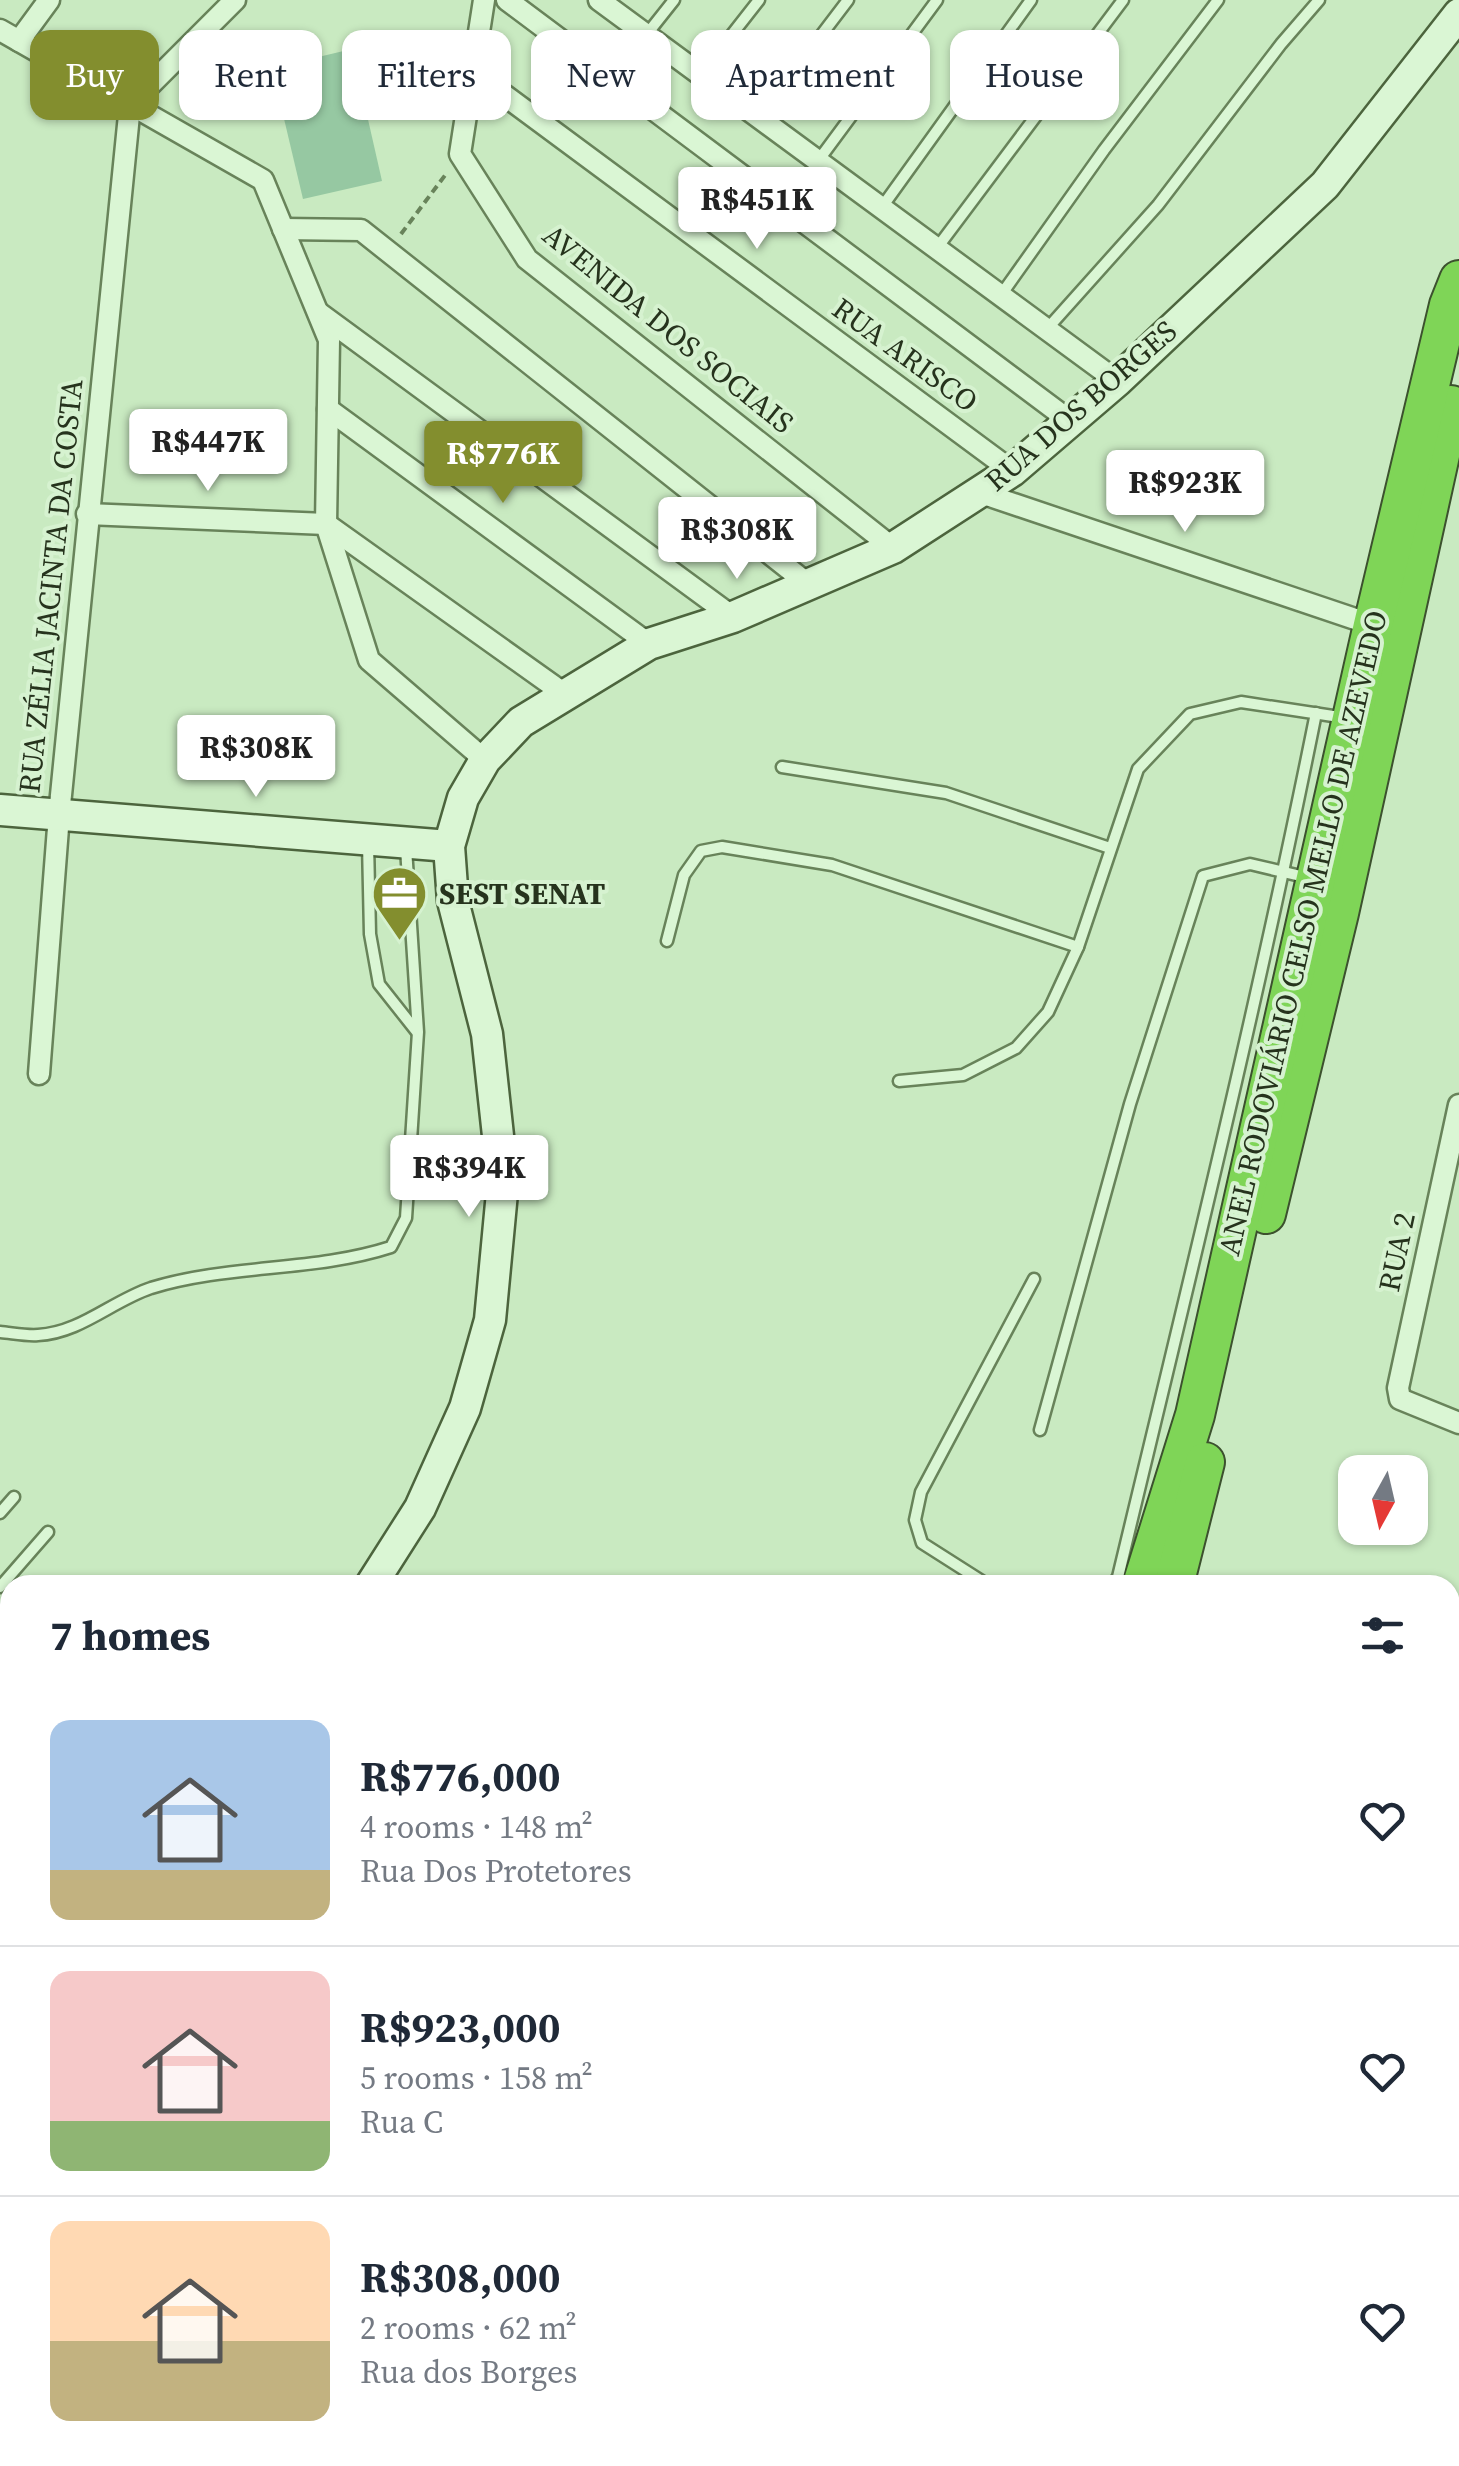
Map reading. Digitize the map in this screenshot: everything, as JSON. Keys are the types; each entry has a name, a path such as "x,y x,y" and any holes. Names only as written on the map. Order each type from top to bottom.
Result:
{"highway":[{"name":"ANEL RODOVIÁRIO CELSO MELLO DE AZEVEDO","path":"1145,1575 1195,1415 1334,716 1372,625 1448,305 1459,280"},
{"name":"ANEL RODOVIÁRIO CELSO MELLO DE AZEVEDO","path":"1176,1575 1339,913 1459,369"}],"street":[{"path":"9,35 49,0"},
{"path":"159,75 235,0"},
{"path":"479,30 484,0"},
{"path":"508,0 1070,422"},
{"path":"598,0 639,30"},
{"name":"RUA DOS BORGES","path":"376,1575 420,1508 465,1408 490,1320 503,1182 488,1034 453,901 448,846 463,798 485,760 521,722 649,644 733,617 893,548 1012,471 1118,380 1324,184 1459,14"},
{"name":"RUA ARISCO","path":"511,101 1012,471"},
{"name":"RUA ZÉLIA JACINTA DA COSTA","path":"40,1074 58,815 128,120"},
{"path":"158,120 263,180 328,340 326,524 369,660 485,760"},
{"path":"460,154 465,120"},
{"path":"762,120 1118,380"},
{"name":"AVENIDA DOS SOCIAIS","path":"460,154 528,259 893,548"},
{"path":"283,228 362,230 808,584"},
{"path":"317,312 733,617"},
{"path":"328,410 649,644"},
{"path":"981,492 1372,625"},
{"path":"87,514 326,524 566,695"},
{"path":"0,810 448,846"},
{"name":"RUA 2","path":"1459,1104 1398,1388 1400,1399 1411,1406 1459,1424"}],"lane":[{"path":"650,30 674,0"},
{"path":"736,30 759,0"},
{"path":"825,30 848,0"},
{"path":"818,161 937,0"},
{"path":"881,208 1030,0"},
{"path":"937,248 1123,0"},
{"path":"1001,296 1104,150 1218,0"},
{"path":"1047,330 1158,205 1319,0"},
{"path":"898,1081 963,1075 1016,1048 1048,1012 1078,946 1138,768 1190,714 1241,702 1334,716"},
{"path":"782,767 946,794 1110,848"},
{"path":"368,840 370,934 379,984 418,1032"},
{"path":"0,1332 38,1335 69,1329 146,1290 209,1273 363,1256 392,1247 406,1218 418,1032 406,842"},
{"path":"667,940 684,875 700,851 722,848 832,866 1078,946"},
{"path":"1040,1430 1130,1104 1203,876 1250,864 1300,876 1199,1248 1118,1575"},
{"path":"973,1575 922,1542 915,1520 921,1492 1034,1279"},
{"path":"0,1513 14,1496"},
{"path":"10,1575 48,1532"}],"path":[{"path":"388,251 460,154"}],"green space":[{"path":"342,51 342,120 368,120 382,181 303,199 284,120 322,120 322,56"}],"place":[{"name":"SEST SENAT","path":"400,943"}]}
